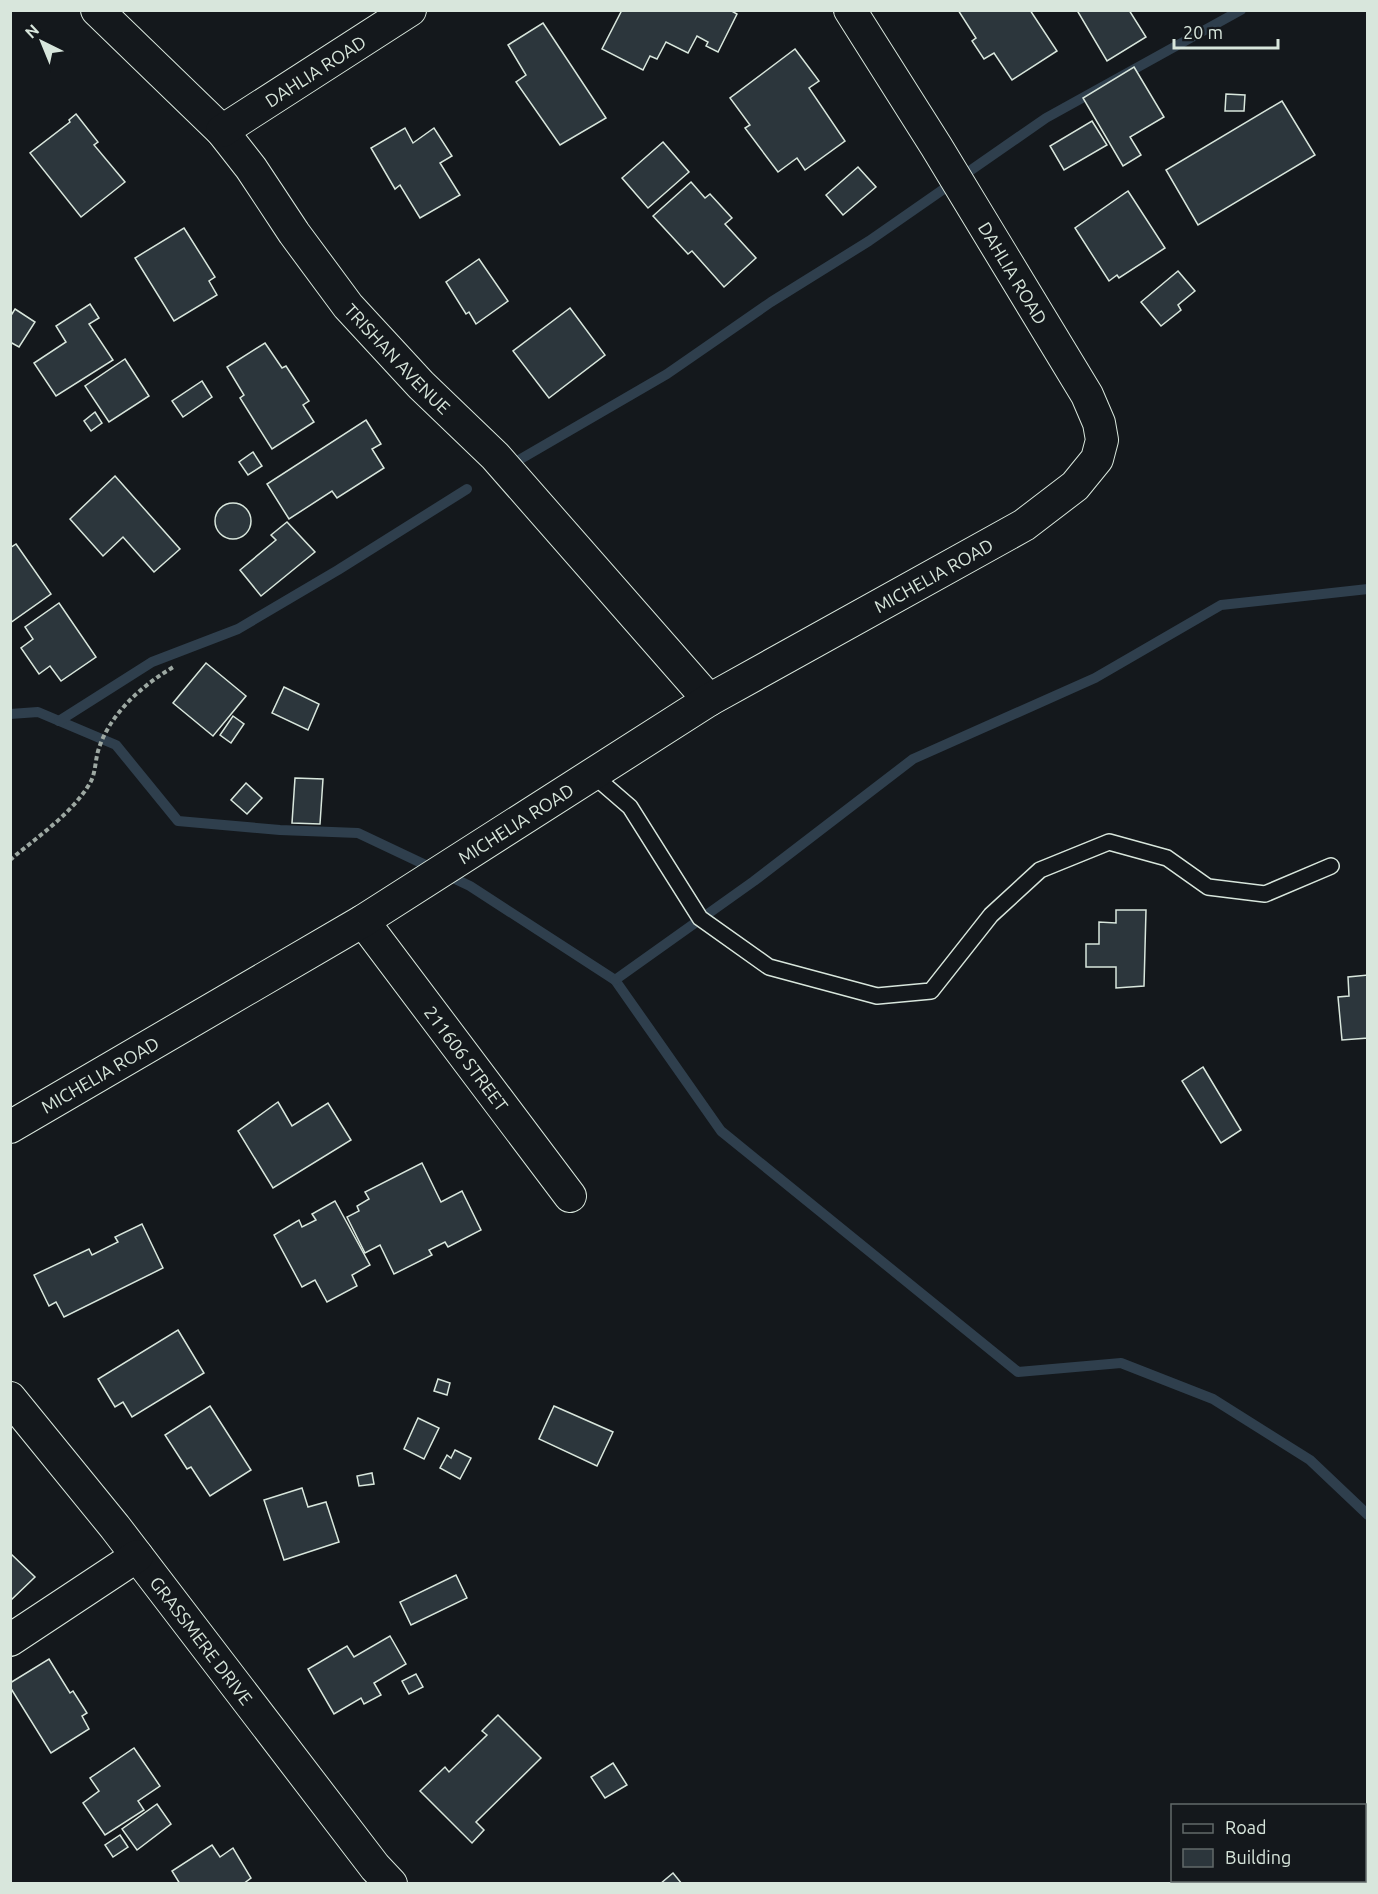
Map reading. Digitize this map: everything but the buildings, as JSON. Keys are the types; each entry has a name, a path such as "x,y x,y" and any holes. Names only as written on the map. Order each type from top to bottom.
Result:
{"street":[{"name":"TRISHAN AVENUE","path":"98,10 222,131 251,168 294,233 348,306 421,385 495,456 709,700"},
{"name":"DAHLIA ROAD","path":"222,131 410,10"},
{"name":"DAHLIA ROAD","path":"850,10 956,178 1087,395 1099,423 1102,440 1097,459 1075,486 1024,525"},
{"name":"MICHELIA ROAD","path":"10,1126 363,921 709,700 1024,525"},
{"name":"211606 STREET","path":"363,921 570,1196"},
{"name":"GRASSMERE DRIVE","path":"10,1398 137,1556 375,1868 391,1884"},
{"path":"10,1640 137,1556"}],"lane":[{"path":"592,775 630,807 700,918 769,967 877,996 932,991 992,915 1040,870 1109,842 1167,858 1209,887 1265,894 1331,866"}],"path":[{"path":"10,860 65,813 90,783 99,748 112,722 146,683 175,666"}],"waterway":[{"path":"512,464 667,374 771,302 869,241 1046,118 1241,10"},
{"path":"59,721 152,662 238,629 338,570 467,489"},
{"path":"615,980 754,881 913,759 1095,678 1221,605 1368,589"},
{"path":"10,714 38,712 116,745 178,821 280,830 358,833 470,886 615,980 721,1131 1018,1372 1121,1363 1213,1399 1310,1460 1368,1515"}]}
